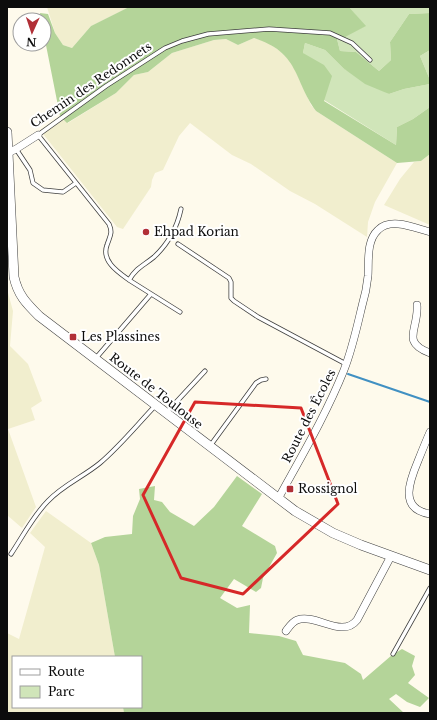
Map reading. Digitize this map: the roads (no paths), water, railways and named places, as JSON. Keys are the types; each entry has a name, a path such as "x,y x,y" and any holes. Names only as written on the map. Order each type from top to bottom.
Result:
{"street":[{"name":"Route de Toulouse","path":"7,132 12,151 13,262 17,288 20,296 28,305 39,316 165,414 295,511 332,533 430,570"},
{"name":"Chemin des Redonnets","path":"12,151 38,135"},
{"name":"Route des Écoles","path":"278,499 326,410 346,364 364,299 372,237 378,229 386,225 396,224 430,232"},
{"path":"417,305 417,319 412,336 413,341 416,346 430,353"},
{"path":"430,432 410,480 409,489 409,496 412,503 424,513 430,514"},
{"path":"286,631 293,622 299,619 311,620 342,627 353,625 391,556"}],"lane":[{"name":"Chemin des Redonnets","path":"38,135 106,86 165,48 182,41 208,34 269,29 330,33 352,43 370,60"},
{"path":"38,135 112,229 111,236 106,245 109,263 116,271 129,280 180,312"},
{"path":"12,151 30,170 33,183 43,190 63,192 76,183"},
{"path":"129,280 134,270 153,257 169,240 179,220 181,209"},
{"path":"178,244 230,278 232,298 234,301 258,316 346,364"},
{"path":"96,359 151,294"},
{"path":"165,414 206,371"},
{"path":"209,447 256,383 261,380 266,380"},
{"path":"11,554 38,512 47,502 55,494 100,463 155,406"},
{"path":"393,654 430,588"}],"waterway":[{"path":"348,374 430,402"}],"place":[{"name":"Ehpad Korian","path":"146,232"},
{"name":"Les Plassines","path":"73,337"},
{"name":"Rossignol","path":"290,489"}]}
